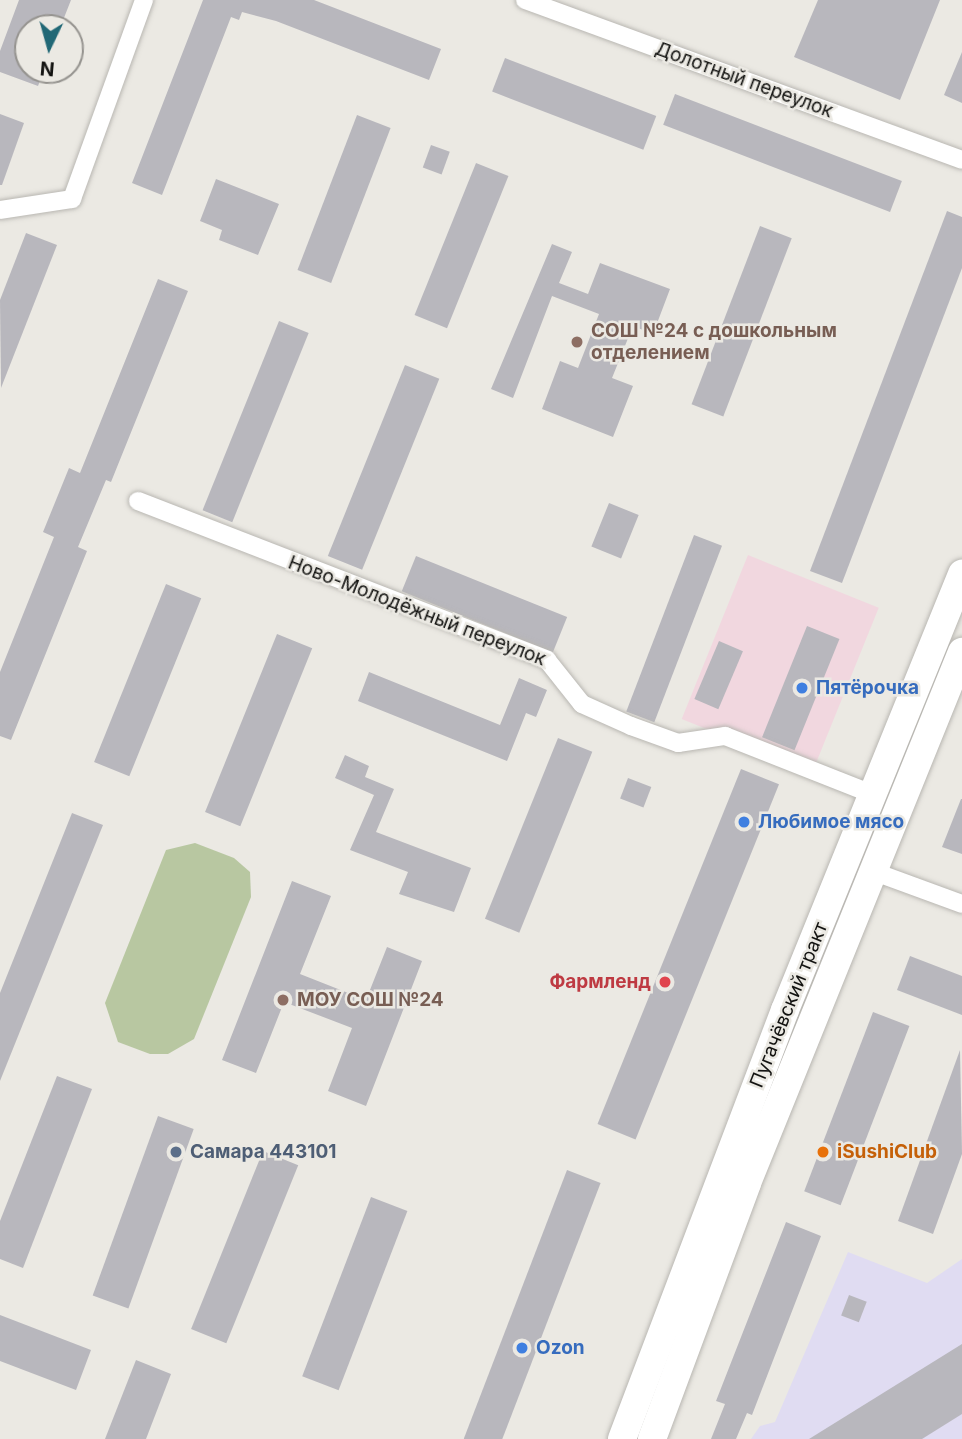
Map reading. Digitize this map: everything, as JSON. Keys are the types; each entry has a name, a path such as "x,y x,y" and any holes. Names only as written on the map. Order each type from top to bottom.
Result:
{"main road":[{"name":"Пугачёвский тракт","path":"622,1439 785,1010 875,795 962,574"},
{"name":"Пугачёвский тракт","path":"652,1439 872,871 962,652"}],"street":[{"path":"0,210 72,200 144,0"},
{"name":"Долотный переулок","path":"525,0 962,160"},
{"name":"Ново-Молодёжный переулок","path":"138,501 547,660 582,704 631,726 678,743 725,737 875,795"},
{"path":"872,871 962,904"}],"shaded area":[{"path":"748,555 879,608 812,772 682,719"},
{"path":"848,1252 927,1283 962,1259 962,1439 751,1439 760,1426 775,1422"}],"green space":[{"path":"195,843 234,858 250,872 251,897 194,1039 168,1054 150,1054 118,1042 105,1003 166,850"}],"building":[{"path":"19,0 71,0 66,14 14,14 14,77 0,72 0,51"},
{"path":"203,0 314,0 441,49 429,80 276,21 242,12 239,20 231,17 162,195 132,183"},
{"path":"818,0 940,0 900,100 794,57"},
{"path":"962,52 962,103 944,95"},
{"path":"505,58 656,116 643,150 492,92"},
{"path":"675,94 902,181 890,212 663,125"},
{"path":"0,114 24,123 2,185 0,185"},
{"path":"357,115 391,128 331,283 298,270"},
{"path":"431,145 450,152 442,174 423,168"},
{"path":"476,163 508,176 447,328 415,315"},
{"path":"216,179 279,204 258,255 219,240 222,230 200,221"},
{"path":"947,211 962,217 962,268 842,583 810,571"},
{"path":"760,226 792,238 723,416 692,404"},
{"path":"26,233 57,245 1,388 0,300"},
{"path":"552,244 572,252 559,283 588,294 600,263 670,289 653,334 633,326 612,378 633,386 613,437 542,409 560,361 578,368 599,314 552,296 513,398 491,389"},
{"path":"158,279 188,291 111,482 106,480 78,547 87,551 11,740 0,736 0,672 54,537 43,532 69,468 80,473"},
{"path":"279,321 309,333 232,522 203,510"},
{"path":"405,365 439,379 362,570 328,556"},
{"path":"609,503 639,515 621,559 591,547"},
{"path":"694,535 722,546 654,722 626,711"},
{"path":"416,556 567,617 553,652 402,591"},
{"path":"166,584 201,598 129,776 94,762"},
{"name":"Пятёрочка","path":"807,626 839,639 794,750 762,737"},
{"path":"277,634 312,648 240,826 205,812"},
{"path":"719,641 743,651 718,709 694,699"},
{"path":"369,672 500,725 519,678 547,690 536,717 526,713 507,761 358,701"},
{"path":"558,738 592,752 519,933 485,919"},
{"path":"345,755 369,766 365,777 394,789 376,832 471,868 454,912 399,894 408,872 350,850 374,795 335,778"},
{"path":"741,769 779,784 636,1139 598,1124"},
{"path":"628,778 651,787 643,807 620,799"},
{"path":"962,799 962,854 942,847"},
{"path":"72,813 103,825 0,1081 0,993"},
{"path":"292,881 331,896 300,974 366,1000 387,947 422,961 366,1106 328,1091 352,1028 284,1002 256,1073 222,1060"},
{"path":"910,956 962,976 962,1015 897,990"},
{"path":"873,1012 909,1026 841,1205 804,1191"},
{"path":"960,1050 962,1154 933,1234 898,1221"},
{"path":"57,1076 92,1089 23,1268 0,1259 0,1221"},
{"path":"158,1116 194,1129 128,1308 93,1295"},
{"path":"263,1151 298,1165 226,1343 191,1329"},
{"path":"567,1170 601,1183 502,1439 464,1439"},
{"path":"371,1197 407,1211 339,1390 302,1376"},
{"path":"786,1222 821,1236 752,1415 747,1413 736,1439 711,1439 725,1404 716,1401"},
{"path":"849,1295 867,1302 859,1322 841,1316"},
{"path":"0,1315 91,1350 76,1390 0,1361"},
{"path":"962,1344 962,1414 922,1439 809,1439"},
{"path":"136,1360 171,1374 146,1439 105,1439"}],"place":[{"name":"СОШ №24 с дошкольным отделением","path":"577,342"},
{"name":"Пятёрочка","path":"802,688"},
{"name":"Любимое мясо","path":"744,822"},
{"name":"Фармленд","path":"665,982"},
{"name":"МОУ СОШ №24","path":"283,1000"},
{"name":"Самара 443101","path":"176,1152"},
{"name":"iSushiClub","path":"823,1152"},
{"name":"Ozon","path":"522,1348"}]}
